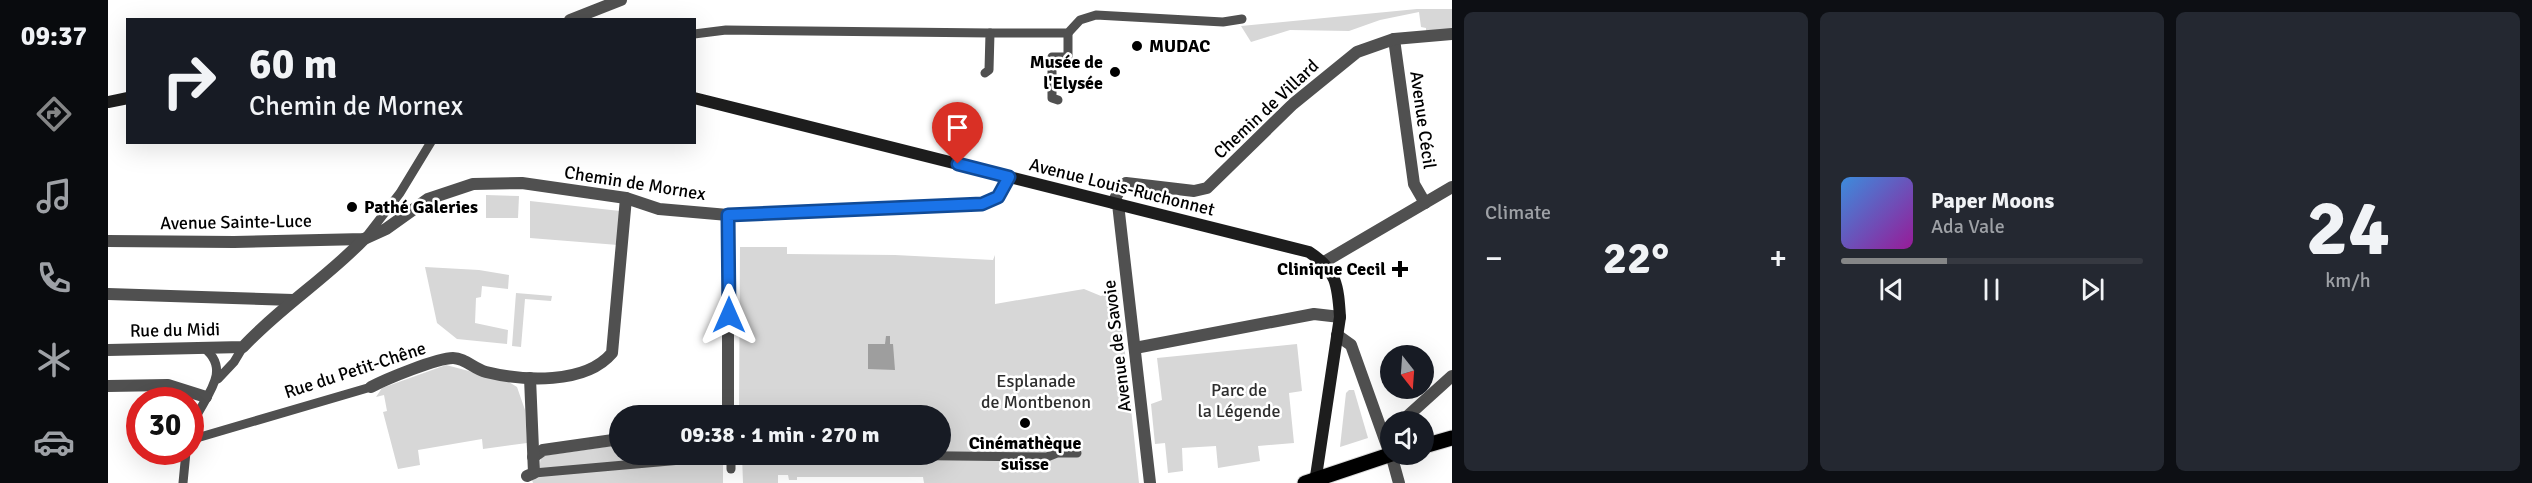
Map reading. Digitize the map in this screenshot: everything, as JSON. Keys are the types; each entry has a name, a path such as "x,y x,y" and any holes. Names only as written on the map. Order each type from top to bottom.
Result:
{"main road":[{"path":"108,102 126,98"},
{"name":"Avenue Louis-Ruchonnet","path":"696,99 1309,252 1324,262"},
{"path":"1324,262 1330,269 1338,291 1340,317 1312,481 1380,458"},
{"path":"1434,443 1452,438"}],"street":[{"path":"575,18 621,0"},
{"path":"1058,100 1052,98 1052,57 1068,57 1068,33 1080,20 1096,15 1223,22 1242,19"},
{"path":"696,34 726,30 1068,33"},
{"path":"985,73 989,70 990,33"},
{"name":"Chemin de Villard","path":"1116,203 1121,187 1126,183 1194,191 1207,188 1291,106 1344,60 1357,52 1394,39 1452,34"},
{"name":"Avenue Cécil","path":"1394,39 1414,184 1425,203"},
{"path":"218,379 220,356 237,347 364,239 400,193 430,144"},
{"name":"Chemin de Mornex","path":"364,239 386,230 428,199 474,184 522,183 626,198 659,209 728,215 982,204 998,197 1009,177"},
{"path":"1324,262 1452,187"},
{"name":"Rue du Petit-Chêne","path":"204,436 371,387 446,358 455,358 487,372 530,378 584,372 606,361 612,353 626,198"},
{"name":"Avenue de Savoie","path":"1116,203 1150,483"},
{"path":"728,215 728,405"},
{"name":"Avenue Sainte-Luce","path":"108,241 364,239"},
{"path":"108,294 293,300"},
{"path":"1135,348 1314,314 1340,317"},
{"path":"1337,335 1351,345 1380,424"},
{"path":"204,401 218,379 234,362 237,347"},
{"name":"Rue du Midi","path":"108,350 237,347"},
{"path":"204,348 218,366"},
{"path":"1413,411 1452,376"},
{"path":"530,378 533,457 530,474 625,465"},
{"path":"108,386 168,386 206,397"},
{"path":"533,457 543,450 609,441"},
{"path":"951,456 1047,457 1057,453 1077,453"},
{"path":"183,483 185,465"},
{"path":"1394,465 1399,483"}],"green space":[{"path":"1417,9 1452,9 1452,32 1426,34 1426,28 1421,27 1419,12 1380,20 1349,31 1290,30 1251,42 1241,26"},
{"path":"486,195 519,196 518,218 486,218"},
{"path":"530,201 620,211 618,245 530,238"},
{"name":"Esplanade de Montbenon","path":"740,247 787,247 787,254 895,255 993,260 995,255 995,304 1084,289 1101,296 1118,288 1139,483 924,483 923,477 797,477 797,480 789,480 788,475 778,475 778,483 743,483 742,465 951,465 951,405 739,405"},
{"path":"425,267 479,270 509,275 508,289 482,286 481,297 476,298 475,323 508,330 507,344 457,339 437,323"},
{"path":"516,293 552,296 551,301 525,299 521,347 512,346"},
{"name":"Parc de la Légende","path":"1297,344 1302,391 1289,393 1294,443 1258,446 1260,461 1218,468 1216,446 1182,448 1183,471 1168,473 1165,443 1155,444 1151,404 1162,400 1157,358"},
{"path":"446,365 507,381 517,387 525,410 527,443 483,449 482,439 418,450 420,465 398,469 383,412 387,411 384,395 376,397 382,388"},
{"path":"1354,390 1368,438 1340,447 1346,393"},
{"path":"609,446 609,465 723,465 723,483 533,483 532,480 538,478 541,456"}],"shaded area":[{"path":"886,336 890,336 890,344 893,344 895,370 868,369 868,344 885,344"}],"place":[{"name":"MUDAC","path":"1137,46"},
{"name":"Musée de l'Elysée","path":"1115,72"},
{"name":"Pathé Galeries","path":"352,207"},
{"name":"Clinique Cecil","path":"1400,269"},
{"name":"Cinémathèque suisse","path":"1025,423"}],"route":[{"path":"729,315 728,215 982,204 998,197 1009,177 958,164"}]}
